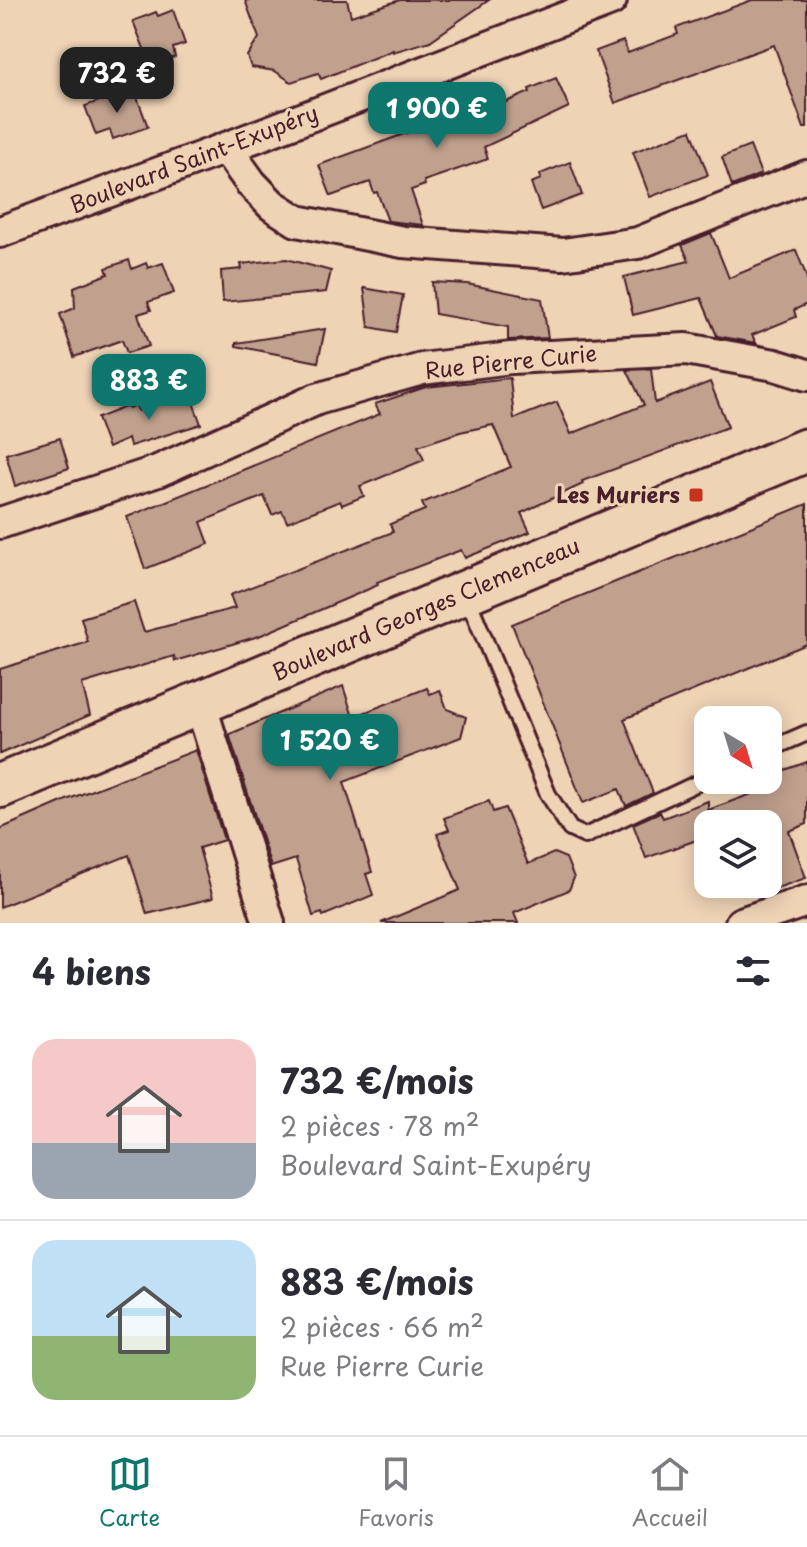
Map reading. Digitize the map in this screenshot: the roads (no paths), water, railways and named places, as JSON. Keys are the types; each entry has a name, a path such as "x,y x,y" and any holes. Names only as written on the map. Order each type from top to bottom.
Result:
{"street":[{"name":"Boulevard Saint-Exupéry","path":"0,232 611,0"},
{"path":"226,148 251,183 272,205 297,221 403,242 563,254 638,243 807,176"},
{"name":"Rue Pierre Curie","path":"0,523 158,471 317,399 422,369 511,358 686,349 775,365 807,375"},
{"name":"Boulevard Georges Clemenceau","path":"0,786 807,450"},
{"path":"200,703 269,923"},
{"path":"741,923 807,901"}],"lane":[{"path":"465,593 548,794 570,829 585,836 694,785"},
{"path":"782,744 807,733"}],"place":[{"name":"Les Muriers","path":"696,495"}]}
